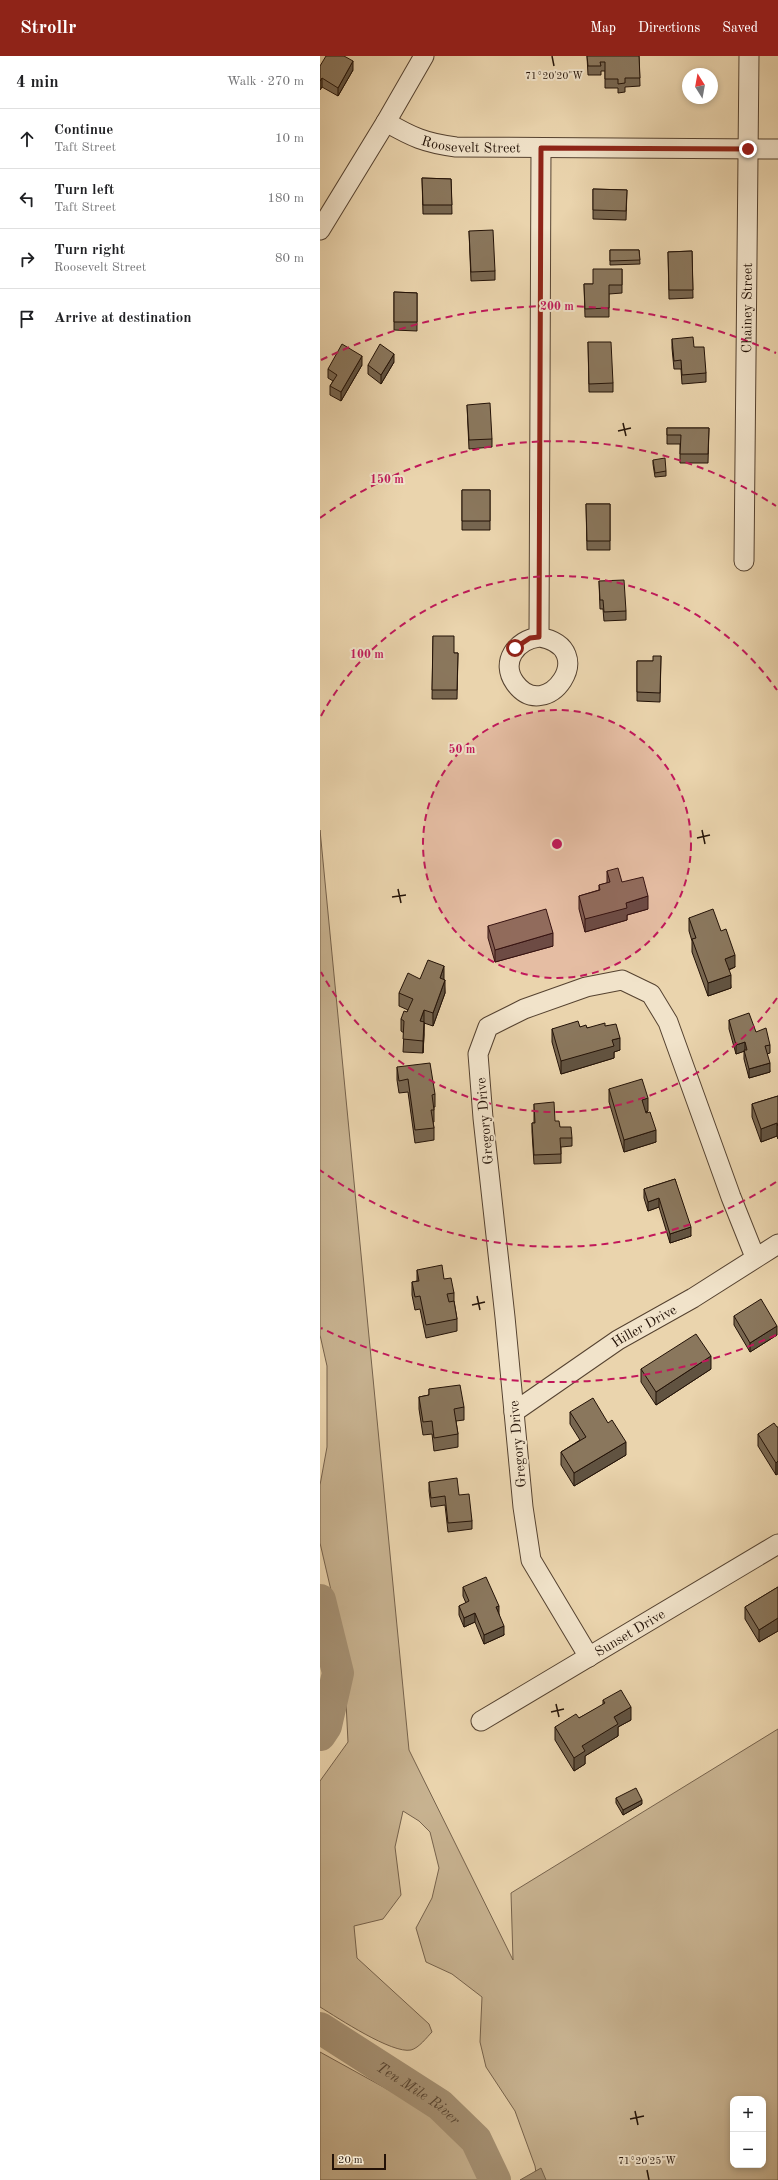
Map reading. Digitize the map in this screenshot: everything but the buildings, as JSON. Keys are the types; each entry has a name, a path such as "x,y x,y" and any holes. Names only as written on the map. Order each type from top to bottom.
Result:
{"street":[{"path":"320,230 386,122 424,56"},
{"name":"Chainey Street","path":"744,561 749,56"},
{"name":"Roosevelt Street","path":"386,122 414,138 431,144 456,147 778,149"},
{"path":"539,637 541,148"},
{"name":"Gregory Drive","path":"589,1657 531,1560 523,1507 483,1118 478,1054 488,1027 524,1009 586,987 622,980 651,994 668,1022 731,1197 755,1257"},
{"name":"Hiller Drive","path":"514,1412 618,1340 693,1298 755,1257 778,1244"},
{"name":"Sunset Drive","path":"481,1721 778,1544"}],"shaded area":[{"path":"320,830 409,1750 513,1960 511,1893 778,1729 778,2180 537,2180 535,2166 515,2111 486,2067 480,2042 482,1997 452,1974 426,1962 416,1928 432,1898 439,1868 430,1832 419,1821 403,1811 395,1847 401,1895 383,1919 354,1926 357,1958 429,2024 432,2032 420,2045 414,2049 402,2050 391,2047 365,2034 320,2007 320,1781 348,1742 343,1642 320,1543 320,1485 327,1447 327,1366 320,1335"},
{"path":"320,2052 434,2115 464,2138 480,2165 483,2180 320,2180"},
{"path":"541,2168 546,2180 520,2180"}],"waterway":[{"name":"Ten Mile River","path":"320,1600 338,1673 326,1726 320,1735"},
{"name":"Ten Mile River","path":"320,2028 440,2105 476,2140 495,2180"}],"route":[{"path":"515,648 530,638 539,637 541,148 748,149"}]}
